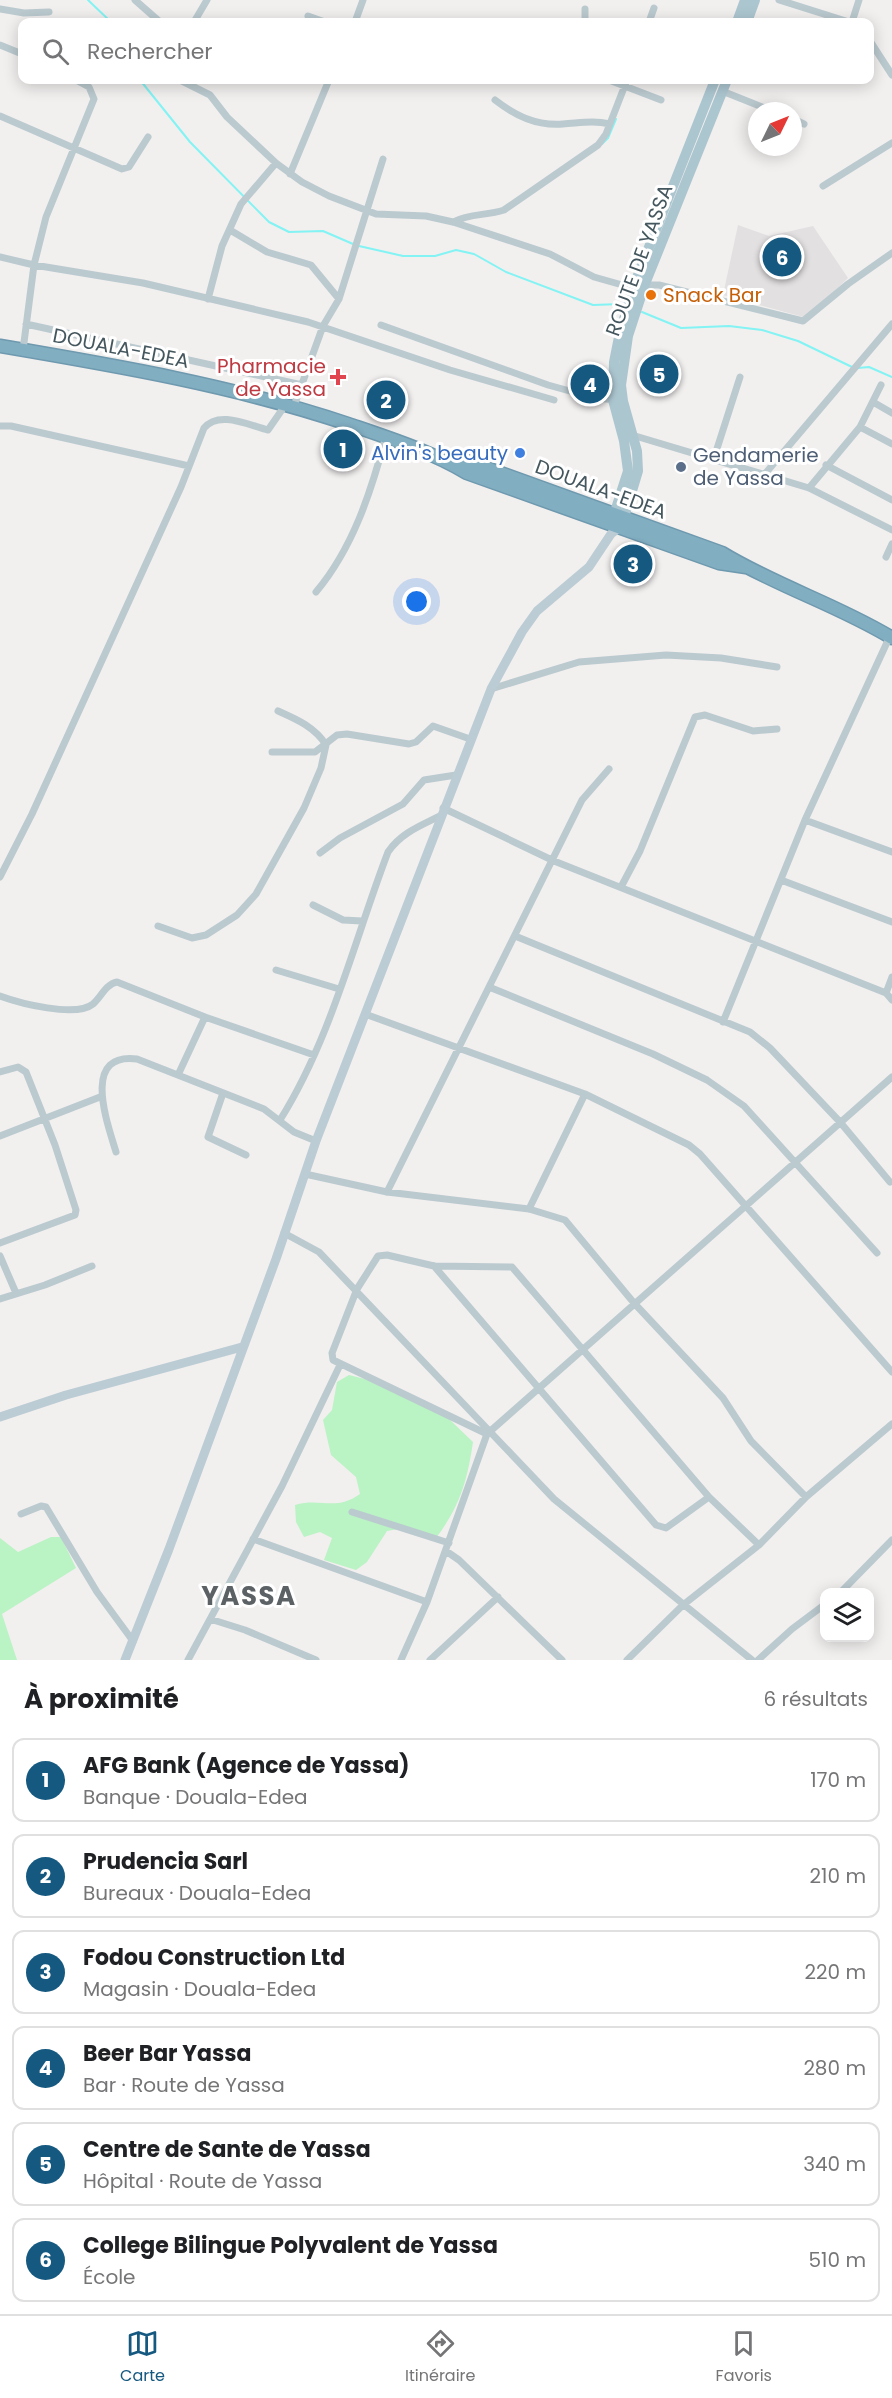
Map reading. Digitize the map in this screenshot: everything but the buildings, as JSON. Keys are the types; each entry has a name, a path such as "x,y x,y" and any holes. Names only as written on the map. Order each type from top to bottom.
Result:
{"highway":[{"name":"DOUALA-EDEA","path":"0,346 155,374 290,405 386,436 440,457 467,473 616,523 719,563 746,567 851,615 891,637"}],"main road":[{"path":"738,18 745,0"},
{"path":"748,18 755,0"},
{"name":"ROUTE DE YASSA","path":"616,523 638,471 637,451 618,400 626,349 645,284 706,118 714,84"},
{"name":"ROUTE DE YASSA","path":"616,523 628,471 614,362 623,317 633,288 706,118 725,84"},
{"path":"125,1660 316,1141 491,689 522,632 537,611 589,567 616,523"},
{"path":"0,1417 66,1395 242,1347"}],"street":[{"path":"135,0 155,18"},
{"path":"196,18 207,0"},
{"path":"356,18 363,0"},
{"path":"779,0 837,18"},
{"path":"851,18 858,0"},
{"path":"650,18 654,8"},
{"path":"0,9 24,13 49,12"},
{"path":"585,9 585,18"},
{"path":"308,16 314,18"},
{"path":"0,45 18,52"},
{"path":"874,48 892,75"},
{"path":"23,350 34,265 46,217 94,99 93,92 83,84"},
{"path":"188,84 210,95 227,117 276,163 290,174 329,196 366,211 426,216 453,222 550,254 594,277 633,288 645,284 659,285 803,321 848,284 892,253"},
{"path":"290,174 327,84"},
{"path":"453,222 473,214 491,214 504,210 598,145 610,124 626,84"},
{"path":"628,84 661,100"},
{"path":"722,91 750,102"},
{"path":"495,100 511,112 534,123 564,124 597,121 610,124"},
{"path":"0,116 126,169 148,137"},
{"path":"823,186 892,143"},
{"path":"0,877 32,814 208,423 225,419 268,430 290,405 302,385 323,326 339,298 383,159"},
{"path":"208,299 222,246 241,204 276,163"},
{"path":"230,230 267,252 311,265 339,298"},
{"path":"0,257 143,283 323,326 450,370 554,400"},
{"path":"26,324 302,385"},
{"path":"764,474 892,324"},
{"path":"381,325 548,385 618,400"},
{"path":"714,458 740,376"},
{"path":"809,488 860,427 881,385"},
{"path":"873,402 892,413"},
{"path":"0,426 11,426 189,466"},
{"path":"860,427 892,444"},
{"path":"632,435 809,488 892,530"},
{"path":"316,592 333,572 360,517 371,489 386,436"},
{"path":"826,465 892,500"},
{"path":"886,557 892,544"},
{"path":"723,1022 805,820 891,637"},
{"path":"491,689 579,662 666,656 722,658 777,667"},
{"path":"278,711 305,724 326,745"},
{"path":"621,887 640,851 695,717 705,715 753,731 777,729"},
{"path":"272,752 307,753 326,745 337,735 347,734 409,744 416,742 433,726 470,739"},
{"path":"158,926 192,938 206,935 237,915 256,894 304,808 321,768 326,745"},
{"path":"387,1192 554,861 582,800 609,769"},
{"path":"320,853 339,838 387,815 403,804 424,780 456,775"},
{"path":"280,1120 299,1090 314,1054 388,852 396,841 442,812 554,861 886,993 892,1000"},
{"path":"805,820 892,852"},
{"path":"781,880 892,921"},
{"path":"313,905 343,921 362,921"},
{"path":"515,936 760,1039 840,1122 890,1182"},
{"path":"276,970 339,989"},
{"path":"886,993 892,977"},
{"path":"0,996 39,1006 78,1009 92,1005 111,984 117,982 205,1017 314,1054"},
{"path":"489,987 653,1053 707,1080 744,1106 877,1253"},
{"path":"365,1014 585,1094 688,1145 700,1154 892,1372"},
{"path":"178,1075 205,1017"},
{"path":"116,1152 100,1097 107,1068 110,1063 123,1057 137,1059 264,1108 294,1132 316,1141"},
{"path":"0,1072 18,1067 26,1072 72,1192 75,1215 0,1243"},
{"path":"401,1660 427,1602 488,1433 538,1386 892,1077"},
{"path":"223,1093 208,1137 246,1155"},
{"path":"530,1209 585,1094"},
{"path":"0,1136 100,1097"},
{"path":"304,1174 387,1192 530,1209 565,1220 634,1304 723,1398 751,1441 806,1497"},
{"path":"284,1233 320,1252 357,1289 488,1433 554,1499 752,1660"},
{"path":"0,1256 16,1293"},
{"path":"488,1433 333,1360 332,1353 357,1289 378,1256 434,1266 512,1267 583,1347 709,1497 759,1545"},
{"path":"0,1299 45,1285 92,1266"},
{"path":"434,1266 656,1525 666,1528 709,1497"},
{"path":"188,1660 253,1539 340,1365"},
{"path":"627,1660 683,1605 759,1545 806,1497 892,1424"},
{"path":"21,1514 41,1506 46,1508 97,1592 133,1641"},
{"path":"352,1512 448,1543"},
{"path":"253,1539 427,1602"},
{"path":"846,1588 892,1540"},
{"path":"446,1551 498,1597 562,1660"},
{"path":"430,1660 498,1597"},
{"path":"758,1660 792,1629 820,1609"},
{"path":"210,1619 245,1630 316,1660"}],"shaded area":[{"path":"738,225 769,236 813,226 848,278 807,318 723,295"}],"green space":[{"path":"349,1375 369,1380 448,1418 473,1442 468,1469 457,1504 436,1538 404,1528 387,1531 367,1562 356,1570 324,1560 332,1538 320,1532 304,1537 296,1522 295,1505 313,1502 343,1502 360,1494 356,1477 331,1455 323,1420 332,1410 337,1382"},
{"path":"51,1537 61,1537 76,1568 2,1614 17,1660 0,1660 0,1538 18,1552"}],"waterway":[{"path":"88,0 107,18"},
{"path":"143,84 190,142 269,222 289,232 323,231 353,244"},
{"path":"602,144 608,138 616,119"},
{"path":"359,246 403,256 435,256 456,250 474,254 506,272 593,305 621,304"},
{"path":"642,312 681,328 729,326 762,330 798,341 852,367"},
{"path":"858,368 869,367 892,377"}],"place":[{"name":"College Bilingue Polyvalent de Yassa","path":"782,257"},
{"name":"Snack Bar","path":"651,295"},
{"name":"Centre de Sante de Yassa","path":"659,374"},
{"name":"Pharmacie de Yassa","path":"338,377"},
{"name":"Beer Bar Yassa","path":"590,384"},
{"name":"Prudencia Sarl","path":"386,400"},
{"name":"AFG Bank (Agence de Yassa)","path":"343,449"},
{"name":"Alvin's beauty","path":"520,453"},
{"name":"Gendamerie de Yassa","path":"681,467"},
{"name":"Fodou Construction Ltd","path":"633,564"}],"district":[{"name":"YASSA","path":"249,1596"}]}
